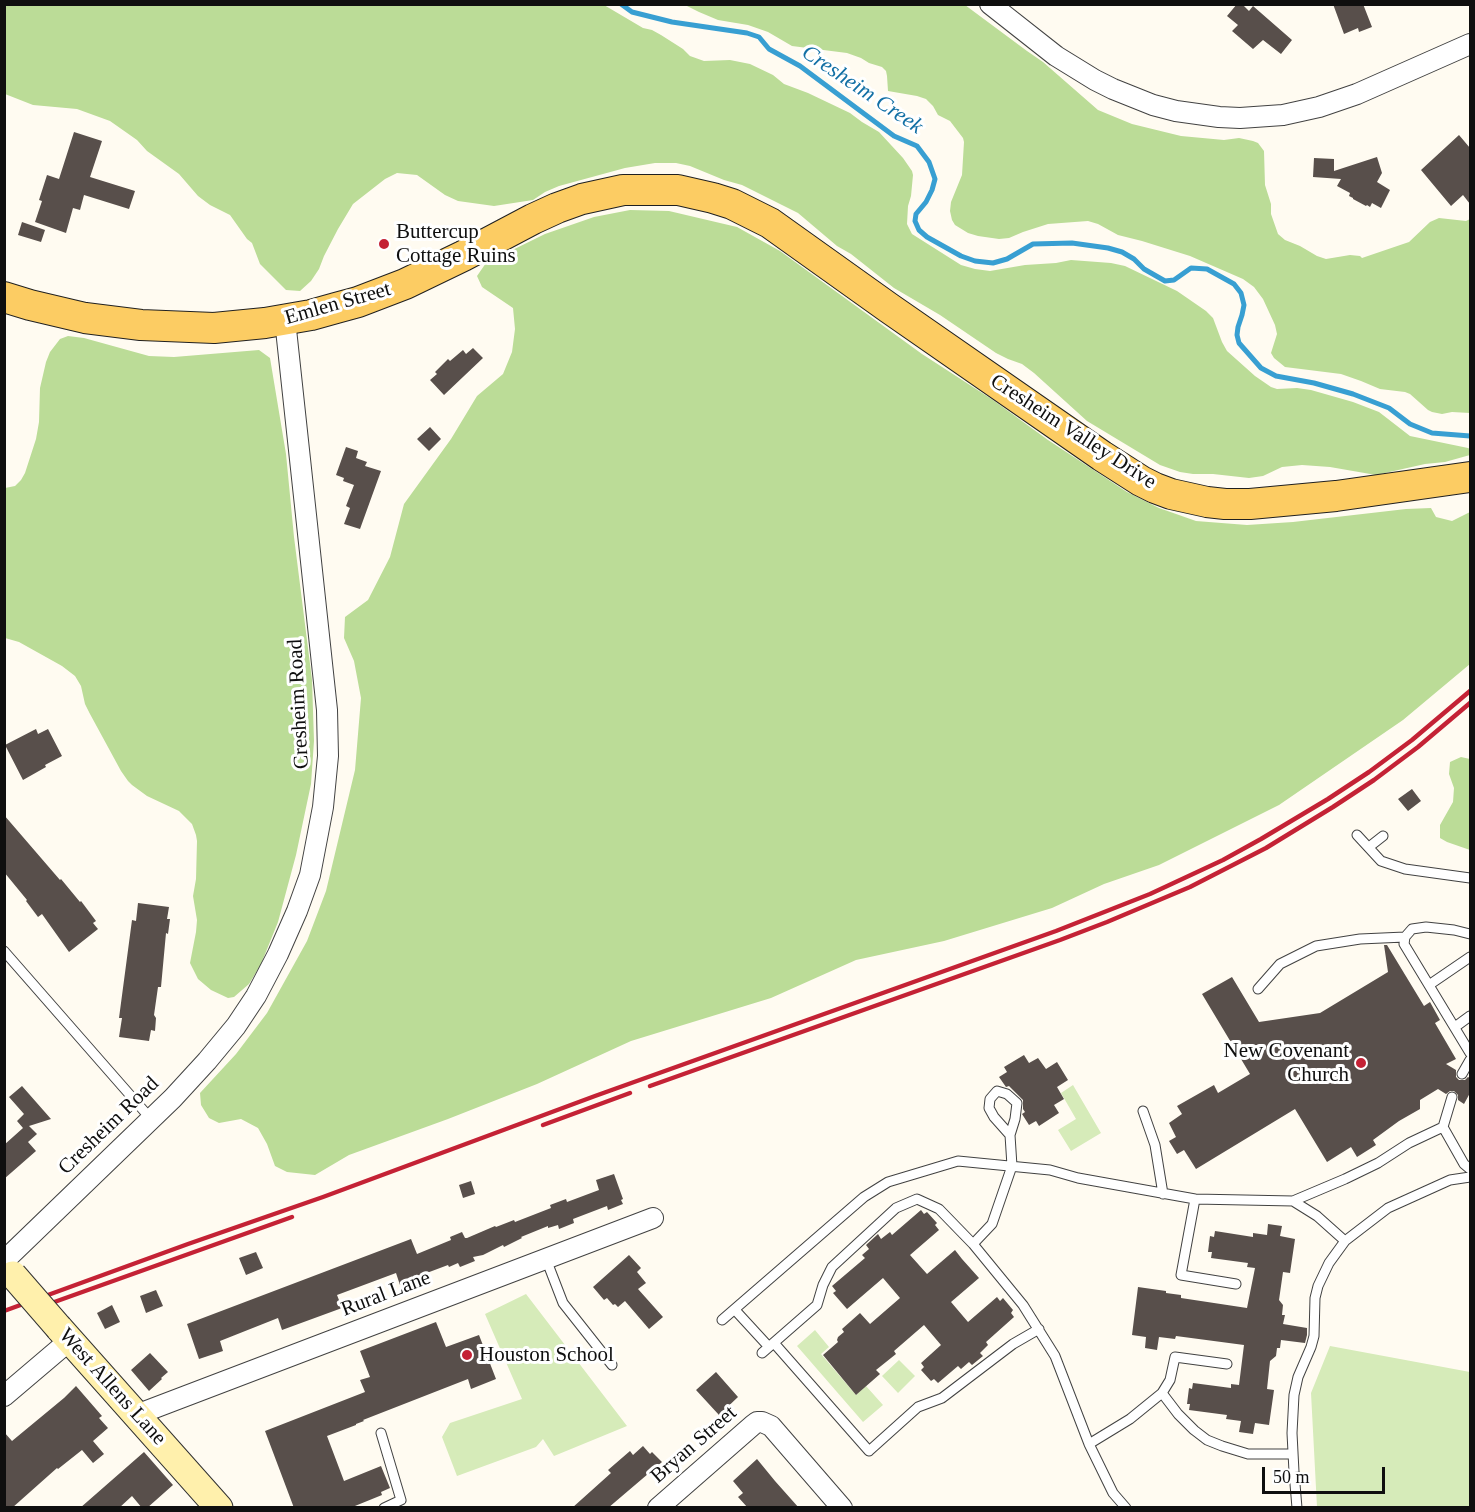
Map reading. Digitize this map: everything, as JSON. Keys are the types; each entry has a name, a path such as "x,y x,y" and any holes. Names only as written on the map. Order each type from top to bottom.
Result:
{"main road":[{"name":"Emlen Street","path":"4,297 84,318 141,325 214,328 265,323 358,302 405,284 549,212 602,194 622,190 678,190 713,198 758,217"},
{"name":"Cresheim Valley Drive","path":"758,217 789,236 898,315 1109,461 1141,481 1171,494 1207,502 1250,504 1336,496 1470,477"},
{"name":"West Allens Lane","path":"7,1267 219,1508"}],"street":[{"path":"990,4 1056,56 1113,89 1153,105 1219,117 1283,115 1319,107 1357,94 1470,44"},
{"name":"Cresheim Road","path":"7,1267 207,1061 229,1034 247,1011 266,979 304,894 315,854 323,807 328,756 327,710 285,320"},
{"name":"Rural Lane","path":"136,1415 653,1218"},
{"path":"4,1396 65,1334"},
{"name":"Bryan Street","path":"658,1508 757,1422 762,1422 771,1426 842,1508"}],"lane":[{"path":"1357,835 1381,861 1405,869 1470,878"},
{"path":"1369,848 1383,836"},
{"path":"1470,934 1426,927 1412,929 1405,937 1404,944 1470,1053"},
{"path":"1258,989 1280,964 1316,946 1360,939 1405,937"},
{"path":"4,951 151,1119"},
{"path":"1429,985 1470,957"},
{"path":"1455,1027 1470,1016"},
{"path":"1462,1074 1470,1060"},
{"path":"1452,1097 1443,1127 1464,1164 1470,1169"},
{"path":"1143,1111 1155,1146 1163,1194"},
{"path":"722,1320 864,1197 888,1182 958,1161 1050,1170 1078,1178 1195,1199 1293,1201 1362,1171 1409,1143 1443,1127"},
{"path":"973,1244 992,1224 1012,1166 1010,1135"},
{"path":"1297,1508 1293,1454 1294,1395 1298,1377 1314,1336 1318,1286 1329,1263 1345,1241 1388,1208 1450,1180 1470,1177"},
{"path":"768,1348 817,1305 832,1267 896,1208 917,1199 939,1209 973,1244 1023,1305 1055,1356 1089,1444 1113,1493 1126,1508"},
{"path":"1195,1199 1181,1275 1236,1284"},
{"path":"1293,1201 1317,1216 1345,1241"},
{"path":"546,1259 563,1303 612,1365"},
{"path":"735,1310 768,1348 869,1451 918,1407 942,1398 1013,1344 1039,1329"},
{"path":"1089,1444 1130,1419 1162,1393 1170,1380 1175,1357 1227,1364"},
{"path":"1162,1393 1194,1430 1208,1440 1248,1454 1293,1454"},
{"path":"381,1433 401,1500 384,1508"}],"green space":[{"path":"4,5 604,5 643,28 661,35 690,56 704,61 730,60 750,64 773,75 784,84 850,113 879,132 912,171 907,224 912,234 961,265 990,271 1071,260 1125,266 1177,291 1206,311 1213,318 1227,351 1271,387 1311,390 1353,402 1379,412 1410,436 1468,448 1470,455 1376,475 1302,465 1282,467 1263,476 1249,478 1193,474 1160,465 1087,421 1022,364 996,353 940,315 894,288 851,254 837,246 798,213 742,185 676,163 655,163 625,168 559,186 533,200 494,206 458,201 445,195 417,175 397,173 385,179 353,204 311,281 300,291 286,290 260,264 252,243 230,215 198,196 179,174 110,121 77,109 33,105 5,94"},
{"path":"685,5 965,5 1043,62 1098,110 1132,124 1181,136 1224,140 1239,138 1258,143 1264,151 1265,185 1278,234 1285,240 1326,259 1350,255 1362,258 1409,242 1430,222 1439,218 1466,221 1470,219 1470,413 1432,412 1405,392 1380,389 1341,374 1285,367 1271,353 1277,334 1275,325 1263,299 1254,287 1243,279 1190,256 1118,235 1088,221 1048,224 1009,238 999,239 968,233 955,225 950,211 951,202 962,175 963,138 950,121 938,115 926,99 888,91 886,71 861,58 847,53 792,46 768,32 748,25 718,20"},
{"path":"630,210 669,211 737,227 780,251 922,354 993,400 1048,440 1127,492 1159,508 1196,521 1247,525 1431,508 1436,517 1452,521 1470,512 1470,664 1403,720 1279,805 1159,865 1104,884 1052,908 944,941 856,960 771,998 631,1041 537,1084 349,1155 315,1175 287,1172 275,1166 258,1128 241,1119 219,1123 209,1118 201,1105 200,1093 236,1054 267,1013 307,941 326,891 355,770 361,698 354,661 344,638 345,617 368,600 390,557 404,504 451,439 477,396 503,374 512,352 515,329 513,308 482,287 477,276 486,263 545,234 594,217"},
{"path":"68,336 84,338 149,356 174,357 259,350 270,358 286,454 312,680 314,741 311,784 296,855 278,922 261,964 249,984 234,997 228,998 211,990 198,979 190,963 197,920 193,896 197,841 192,824 179,811 147,796 128,781 90,714 81,686 75,676 62,666 19,642 5,638 5,488 15,486 25,473 36,439 40,388 46,362 60,339"},
{"path":"1461,757 1470,759 1470,850 1440,838 1440,825 1453,802 1454,788 1449,774 1450,762"},
{"path":"1073,1085 1101,1133 1071,1151 1058,1130 1076,1119 1061,1093"},
{"path":"526,1294 627,1426 554,1456 543,1439 536,1447 457,1476 442,1437 450,1423 522,1399 485,1314"},
{"path":"815,1330 829,1347 821,1354 856,1395 866,1386 883,1405 863,1422 797,1346"},
{"path":"1330,1346 1470,1372 1470,1507 1317,1507 1311,1393"},
{"path":"899,1360 915,1376 898,1393 882,1376"}],"building":[{"path":"1237,4 1242,4 1249,11 1253,6 1292,40 1281,54 1263,40 1253,49 1232,31 1238,25 1227,16"},
{"path":"1333,4 1363,4 1372,27 1359,32 1358,28 1344,34"},
{"path":"74,132 102,141 90,177 135,191 129,209 84,195 80,210 73,208 66,233 35,222 47,175 59,179"},
{"path":"1459,135 1470,148 1470,204 1463,195 1451,206 1421,170"},
{"path":"1377,157 1382,173 1377,182 1390,190 1381,208 1372,203 1370,207 1366,206 1353,199 1349,196 1350,193 1337,186 1341,179 1313,177 1314,158 1334,159 1334,171"},
{"path":"22,222 45,230 41,242 18,235"},
{"path":"473,348 483,358 444,395 430,380 448,359 450,361 463,350 466,354"},
{"path":"430,427 441,439 429,451 417,439"},
{"path":"346,447 358,451 356,458 367,462 365,466 381,471 360,529 344,524 350,508 346,506 354,485 343,481 344,478 336,475"},
{"path":"36,729 38,734 48,729 62,756 23,780 5,745"},
{"path":"1412,789 1421,801 1408,811 1398,799"},
{"path":"4,815 96,921 93,923 98,929 69,952 42,914 38,917 4,872"},
{"path":"138,903 169,907 167,919 170,919 168,934 166,933 161,987 158,987 154,1015 156,1018 155,1031 151,1030 149,1041 119,1037 122,1018 119,1018 132,920 136,921"},
{"name":"New Covenant Church","path":"1384,945 1387,945 1424,1006 1430,1002 1440,1020 1435,1023 1456,1059 1446,1064 1456,1070 1456,1077 1459,1080 1470,1078 1470,1093 1464,1104 1458,1100 1458,1095 1454,1091 1446,1094 1438,1089 1420,1100 1420,1109 1373,1140 1376,1145 1357,1157 1351,1147 1327,1162 1295,1109 1196,1169 1184,1150 1177,1154 1169,1141 1176,1137 1169,1123 1182,1114 1177,1106 1214,1085 1218,1093 1250,1074 1202,994 1232,977 1259,1022 1320,1013 1388,972"},
{"path":"1024,1055 1029,1063 1038,1058 1046,1069 1057,1062 1068,1080 1057,1087 1064,1099 1054,1105 1059,1113 1039,1126 1036,1121 1029,1125 1022,1114 1025,1112 1023,1100 1009,1086 1006,1087 999,1077 1007,1072 1004,1067"},
{"path":"22,1086 51,1119 29,1126 37,1134 28,1142 36,1151 4,1179 4,1145 23,1128 17,1121 24,1114 9,1097"},
{"path":"614,1174 623,1204 608,1210 607,1206 573,1219 574,1223 559,1229 558,1225 548,1228 548,1226 504,1247 503,1245 483,1255 473,1257 475,1261 460,1267 458,1263 449,1267 448,1265 400,1285 396,1273 337,1295 342,1308 282,1330 278,1318 220,1341 223,1351 199,1359 187,1324 411,1239 417,1254 451,1240 450,1237 462,1232 467,1238 495,1226 514,1220 515,1222 551,1208 550,1205 566,1199 567,1202 599,1190 596,1180"},
{"path":"471,1181 475,1194 463,1198 459,1185"},
{"path":"921,1210 924,1214 927,1212 937,1223 935,1225 939,1230 910,1255 927,1274 955,1250 979,1278 951,1302 968,1322 997,1297 1000,1301 1003,1298 1013,1310 1011,1313 1014,1317 986,1342 988,1345 980,1353 983,1356 972,1365 969,1362 961,1369 958,1366 938,1383 934,1379 931,1381 921,1370 924,1367 921,1363 941,1345 924,1325 894,1351 896,1354 876,1370 880,1374 856,1395 823,1355 838,1342 838,1337 844,1332 842,1329 860,1313 870,1324 900,1298 883,1278 847,1309 833,1293 836,1291 832,1286 865,1258 862,1255 869,1249 866,1245 878,1234 881,1239 890,1232 892,1235"},
{"path":"1268,1224 1282,1226 1280,1236 1295,1239 1290,1273 1283,1272 1279,1300 1283,1305 1282,1315 1285,1315 1283,1324 1307,1328 1307,1335 1305,1343 1281,1340 1276,1356 1270,1361 1267,1389 1274,1390 1269,1425 1255,1423 1253,1434 1239,1432 1241,1421 1226,1419 1227,1415 1189,1410 1190,1404 1187,1404 1189,1388 1192,1389 1193,1383 1231,1388 1231,1384 1239,1385 1244,1345 1176,1336 1175,1339 1159,1337 1157,1350 1145,1348 1146,1337 1132,1335 1138,1287 1166,1291 1166,1293 1181,1295 1181,1298 1247,1308 1255,1268 1247,1267 1248,1263 1211,1258 1212,1252 1208,1252 1210,1236 1214,1237 1215,1231 1253,1237 1253,1233 1267,1235"},
{"path":"256,1252 263,1268 246,1275 239,1258"},
{"path":"629,1255 641,1268 637,1272 646,1283 638,1289 663,1317 649,1329 625,1301 618,1307 613,1305 607,1298 604,1300 593,1287"},
{"path":"156,1290 163,1306 146,1313 140,1296"},
{"path":"112,1305 120,1322 105,1329 97,1313"},
{"path":"436,1322 446,1347 479,1335 496,1379 471,1389 468,1379 327,1436 344,1481 381,1466 390,1488 381,1492 382,1495 350,1508 294,1508 265,1431 365,1392 360,1380 370,1377 360,1351"},
{"path":"150,1353 168,1372 149,1391 131,1370"},
{"path":"716,1372 738,1397 719,1415 696,1390"},
{"path":"76,1386 102,1416 99,1418 108,1428 93,1441 104,1454 93,1463 82,1450 57,1468 12,1508 4,1508 4,1432 12,1441"},
{"path":"643,1446 662,1462 608,1508 572,1508 611,1473 608,1470 630,1451 633,1455"},
{"path":"144,1452 173,1485 147,1508 142,1508 132,1496 119,1508 80,1508"},
{"path":"757,1459 799,1508 748,1508 738,1497 743,1493 733,1481"}],"waterway":[{"name":"Cresheim Creek","path":"621,4 632,12 672,22 747,33 759,37 769,49 800,66 894,136 917,146 929,162 935,179 926,202 916,214 915,221 919,230 927,237 961,256 975,261 993,263 1007,259 1033,244 1072,243 1122,252 1165,281 1174,280 1191,268 1207,269 1234,284 1241,293 1244,305 1238,327 1239,343 1261,368 1276,376 1314,383 1353,394 1389,408 1410,424 1432,433 1470,436"}],"railway":[{"path":"4,1311 1056,931 1150,894 1223,860 1328,799 1412,740 1470,691"},
{"path":"650,1086 1060,940 1190,887 1266,848 1333,807 1418,747 1470,703"},
{"path":"543,1125 630,1093"},
{"path":"32,1310 292,1217"}],"place":[{"name":"Buttercup Cottage Ruins","path":"384,244"},
{"name":"New Covenant Church","path":"1361,1063"},
{"name":"Houston School","path":"467,1355"}]}
